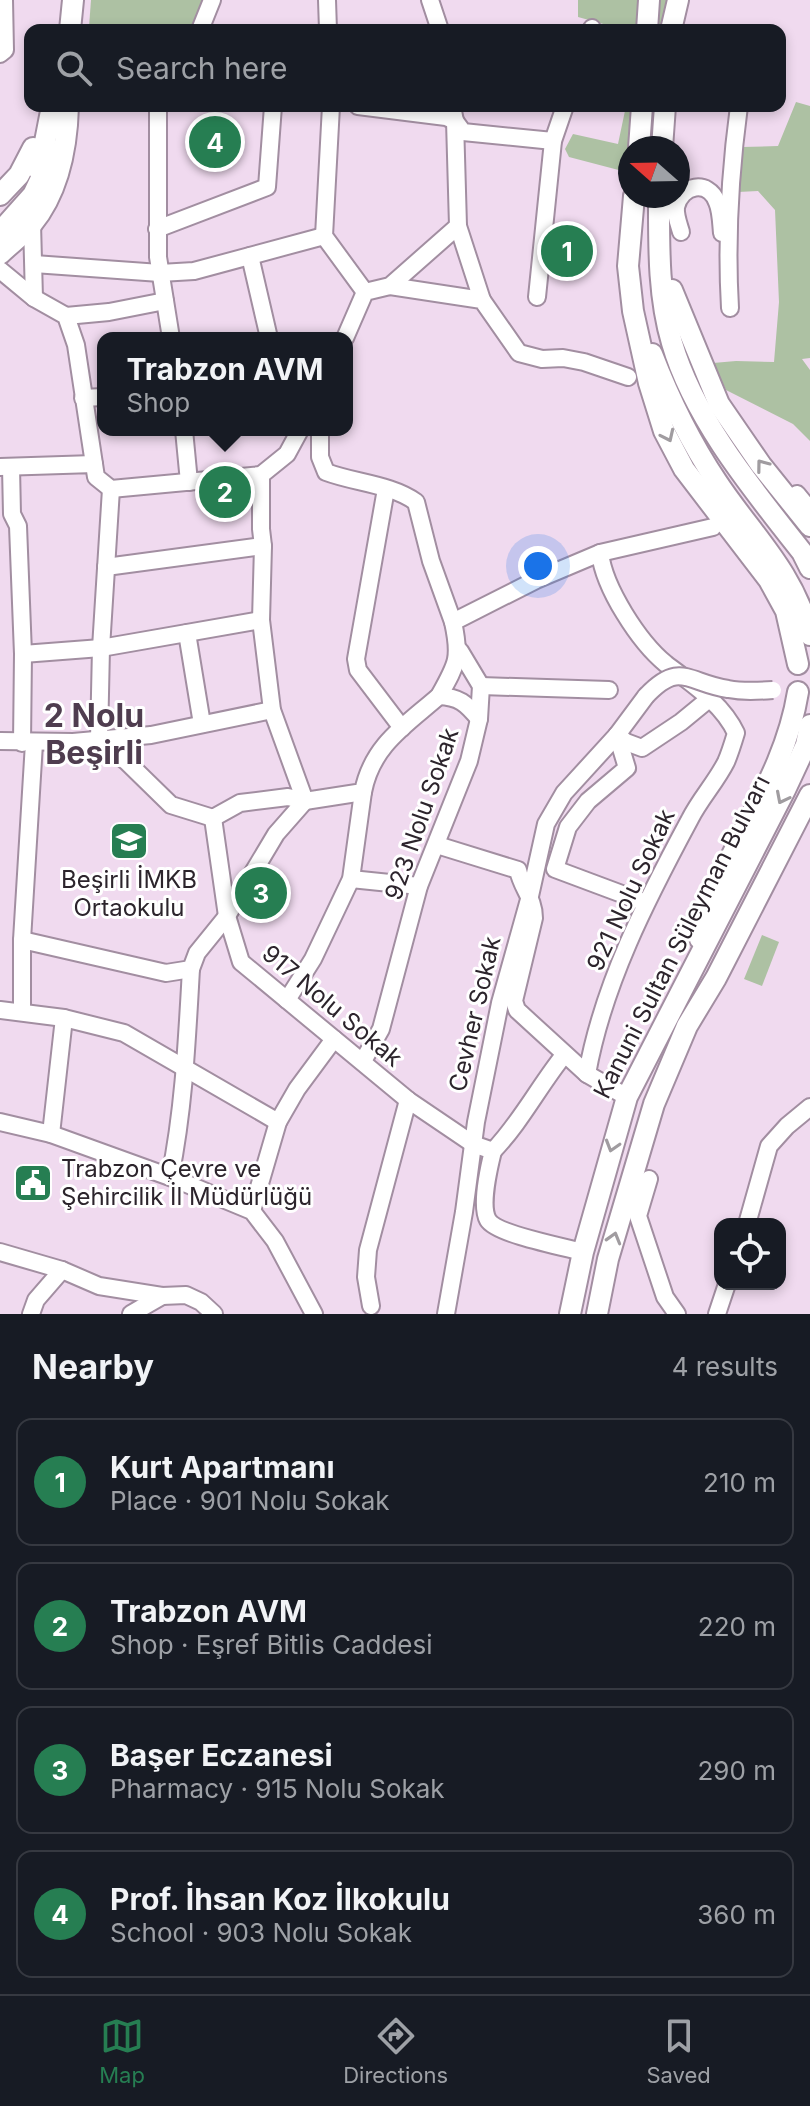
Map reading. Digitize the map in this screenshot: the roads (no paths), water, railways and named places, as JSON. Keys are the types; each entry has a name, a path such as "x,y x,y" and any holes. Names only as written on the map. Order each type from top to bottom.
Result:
{"main road":[{"path":"60,24 62,0"},
{"path":"71,24 73,0"},
{"path":"647,24 648,0"},
{"path":"671,24 675,0"},
{"path":"0,195 14,181 28,159 43,112"},
{"path":"0,217 11,206 35,169 47,136 51,112"},
{"path":"0,232 22,210 42,178 63,112"},
{"path":"0,254 32,223 54,187 67,131 65,112"},
{"path":"640,136 642,112"},
{"path":"663,136 665,112"},
{"path":"634,208 628,266 633,311 649,383 664,431 684,469 769,580 786,611 804,658 801,694 793,724 779,762 707,908 691,973"},
{"path":"635,208 638,298 653,356 677,410 710,470 779,564 803,609 810,635"},
{"path":"659,208 662,294 673,345 717,438 802,552 810,568"},
{"path":"659,234 675,301 719,404 761,465 810,526"},
{"name":"Kanuni Sultan Süleyman Bulvarı","path":"570,1314 583,1252 627,1097 785,790 806,745 810,725"},
{"name":"Kanuni Sultan Süleyman Bulvarı","path":"597,1314 608,1259 654,1104 687,1026 716,978 810,795"},
{"path":"716,978 764,906 810,825"}],"street":[{"path":"0,54 5,50 4,0"},
{"path":"202,24 212,0"},
{"path":"327,0 328,24"},
{"path":"430,0 438,24"},
{"path":"158,112 157,229 160,273 170,332"},
{"path":"157,229 267,187 273,112"},
{"path":"331,112 324,236 365,292"},
{"path":"406,112 446,117 453,114"},
{"path":"537,297 553,141 563,112"},
{"path":"730,308 730,169 738,112"},
{"path":"453,114 463,132 553,141"},
{"path":"453,114 458,226 482,300 519,353 542,359 563,358 584,362 628,377"},
{"path":"681,232 676,207 684,192 694,187 704,188 712,192 717,202 722,235 730,238"},
{"path":"30,295 34,264 32,223"},
{"path":"390,286 458,226"},
{"path":"34,264 160,273 214,267 324,236"},
{"path":"250,256 268,332"},
{"path":"0,270 30,295 66,316 109,312 165,301"},
{"path":"365,292 390,286 482,300"},
{"path":"348,332 365,292"},
{"path":"66,316 76,345 96,477 111,489 261,475 287,454 294,436"},
{"path":"83,398 97,397"},
{"path":"185,436 189,482"},
{"path":"320,436 320,457 326,472 408,496 416,502 460,651 481,686 609,690"},
{"path":"22,1012 28,743 18,526 12,514 6,467 94,464"},
{"path":"261,475 261,620 272,710 305,801"},
{"path":"99,739 111,489"},
{"path":"386,489 356,659 358,670 402,728"},
{"path":"797,494 810,510"},
{"path":"453,622 536,580 600,553 713,527"},
{"path":"106,567 263,546"},
{"path":"600,553 602,567 616,598 643,640 709,699 642,748 617,735"},
{"path":"23,654 101,648 261,620"},
{"path":"187,633 202,724"},
{"path":"287,1000 313,959 351,879 363,792 371,762 383,745 439,696 460,651"},
{"path":"530,896 546,824 564,793 662,679 678,676 724,689 801,694"},
{"name":"923 Nolu Sokak","path":"363,1061 381,1029 419,886 469,761 479,719 481,686"},
{"name":"923 Nolu Sokak","path":"439,696 465,702 479,719"},
{"name":"921 Nolu Sokak","path":"587,1074 592,1046 608,996 646,903 702,797 725,764 736,733 731,721 709,699"},
{"path":"0,741 28,743 151,735 272,710"},
{"path":"617,735 627,768 588,801 568,827 555,869 646,903"},
{"path":"99,739 171,805 213,818 240,803 288,797 305,801 363,792"},
{"path":"170,1177 180,1128 186,1070 191,969 207,937 227,916 276,834 305,801"},
{"name":"917 Nolu Sokak","path":"213,818 227,916 241,962 408,1100 473,1144"},
{"path":"437,845 518,870 521,886 534,906 534,918 514,1001 517,1010 587,1074 627,1097"},
{"path":"351,879 419,886"},
{"name":"Cevher Sokak","path":"446,1314 473,1144 500,1003 530,896"},
{"path":"22,940 166,973 191,969"},
{"path":"0,1010 64,1018 124,1033 278,1122"},
{"path":"51,1134 64,1018"},
{"path":"252,1211 278,1122 297,1089 334,1039"},
{"path":"564,1055 541,1084 535,1099 493,1151 487,1174 486,1214 495,1228 583,1252"},
{"path":"371,1306 366,1277 368,1250 408,1100"},
{"path":"749,1218 769,1146 810,1107"},
{"path":"0,1122 51,1134 170,1177 252,1211 275,1241 314,1314"},
{"path":"473,1144 493,1151"},
{"path":"649,1179 638,1216 665,1297 677,1314"},
{"path":"0,1252 62,1270 99,1286 162,1296 186,1295 201,1302 214,1314"},
{"path":"31,1314 36,1300 62,1270"},
{"path":"717,1314 725,1290"},
{"path":"131,1314 162,1296"}],"place":[{"name":"Prof. İhsan Koz İlkokulu","path":"215,142"},
{"name":"Kurt Apartmanı","path":"567,251"},
{"name":"Trabzon AVM","path":"225,492"},
{"name":"Beşirli İMKB Ortaokulu","path":"129,841"},
{"name":"Başer Eczanesi","path":"261,893"},
{"name":"Trabzon Çevre ve Şehircilik İl Müdürlüğü","path":"33,1183"}],"district":[{"name":"2 Nolu Beşirli","path":"94,734"}]}
